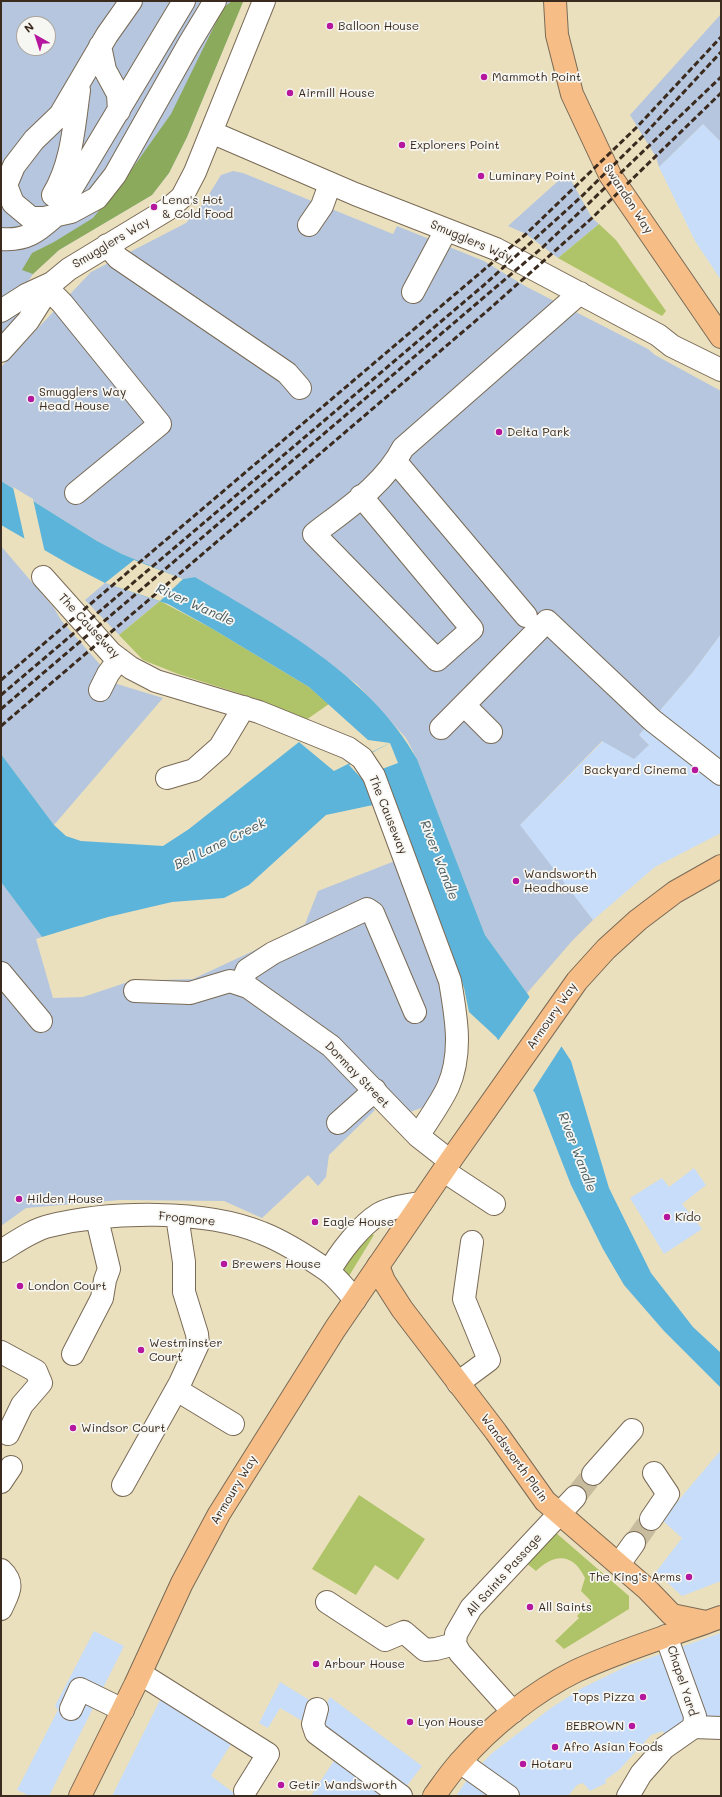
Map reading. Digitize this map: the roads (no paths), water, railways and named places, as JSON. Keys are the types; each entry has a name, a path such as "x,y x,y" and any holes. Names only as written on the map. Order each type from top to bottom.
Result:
{"main road":[{"name":"Swandon Way","path":"555,1 557,35 572,94 610,175 721,337"},
{"name":"Armoury Way","path":"80,1796 141,1674 182,1583 218,1514 378,1266 577,981 606,949 638,920 675,892 721,866"},
{"name":"Wandsworth Plain","path":"378,1266 384,1281 394,1298 496,1432 544,1501 558,1515 619,1564 647,1589 672,1615 687,1620 714,1619"},
{"path":"434,1796 460,1762 514,1712 532,1698 576,1672 621,1652 714,1619"}],"street":[{"path":"131,1 100,46 60,115 34,140 14,166 6,185 13,203 31,218 55,216 71,212 97,198 115,175 214,2"},
{"path":"4,230 15,240 37,233 55,216 184,1"},
{"name":"Smugglers Way","path":"2,347 28,321 50,286 69,268 168,209 182,197 195,172 264,1"},
{"path":"100,46 105,70 118,94 119,111"},
{"path":"4,230 21,226 44,209 65,172 72,142 80,82"},
{"name":"Smugglers Way","path":"211,132 330,184 496,249 580,293 658,336 672,346 721,370"},
{"path":"309,225 322,206 330,184"},
{"path":"413,292 446,230"},
{"path":"107,245 118,258 287,373 300,388"},
{"path":"1,311 26,296 50,286 62,303 160,424 76,494"},
{"path":"362,496 472,628 437,660 314,534 372,488 396,462 402,448 580,293"},
{"path":"396,462 526,616"},
{"name":"The Causeway","path":"43,577 111,653 131,668 156,681 244,707 348,748 362,758 374,776 385,800 450,981 456,1015 457,1052 448,1086 418,1136"},
{"path":"441,728 547,621 652,720 721,774"},
{"path":"100,690 108,674 119,659"},
{"path":"464,705 491,732"},
{"path":"167,778 194,770 220,747 244,707"},
{"path":"241,984 247,970 273,953 367,909 373,913 414,1012"},
{"path":"1,973 41,1021"},
{"name":"Dormay Street","path":"135,991 190,992 214,984 230,981 248,987 291,1016 331,1046 447,1166 494,1204"},
{"path":"338,1123 375,1090"},
{"path":"329,1272 344,1246 378,1215 404,1205 421,1204"},
{"name":"Frogmore","path":"1,1251 21,1238 48,1226 97,1219 151,1215 177,1216 209,1220 243,1226 263,1233 290,1247 329,1272 355,1300"},
{"path":"124,1485 177,1390 198,1344 197,1334 184,1292 183,1249 177,1216"},
{"path":"73,1354 102,1298 104,1280 109,1269 97,1219"},
{"path":"458,1383 489,1360 464,1299 472,1242"},
{"path":"1,1352 36,1371 41,1383 22,1405 8,1434"},
{"path":"177,1390 233,1424"},
{"path":"593,1474 632,1430"},
{"path":"651,1519 668,1494 654,1473"},
{"name":"All Saints Passage","path":"455,1644 456,1634 471,1608 575,1497"},
{"path":"619,1564 634,1543"},
{"path":"1,1570 8,1576 10,1589 1,1609"},
{"path":"326,1602 385,1640 404,1632 425,1650 455,1644 460,1653 514,1712"},
{"name":"Chapel Yard","path":"666,1636 695,1716 694,1727"},
{"path":"141,1674 268,1754 245,1791"},
{"path":"71,1709 80,1689 123,1710"},
{"path":"317,1709 312,1724 316,1733 401,1796"},
{"name":"Chapel Yard","path":"628,1796 641,1774 664,1748 694,1727 721,1728"},
{"path":"460,1762 508,1796"}],"water":[{"path":"1,481 97,541 122,554 183,579 195,577 288,633 347,677 373,701 397,729 417,759 485,935 527,993 571,1061 609,1188 651,1273 693,1327 721,1353 721,1388 664,1331 624,1285 603,1249 571,1185 535,1093 496,1037 469,1012 464,988 451,950 393,797 373,805 326,815 249,885 224,898 172,902 108,917 42,937 1,882 1,754 54,825 66,836 81,841 163,846 189,829 299,742 334,771 390,743 368,740 309,687 211,628 168,604 105,583 72,566 1,525"}],"tunnel":[{"path":"575,1497 593,1474"},
{"path":"634,1543 651,1519"}],"railway":[{"path":"1,680 526,234 637,127 721,37"},
{"path":"1,695 484,285 581,197 643,136 721,52"},
{"path":"1,709 543,247 721,77"},
{"path":"1,726 486,312 592,218 721,93"}],"place":[{"name":"Balloon House","path":"330,26"},
{"name":"Mammoth Point","path":"484,77"},
{"name":"Airmill House","path":"290,93"},
{"name":"Explorers Point","path":"402,145"},
{"name":"Luminary Point","path":"481,176"},
{"name":"Lena's Hot & Cold Food","path":"154,207"},
{"name":"Smugglers Way Head House","path":"31,399"},
{"name":"Delta Park","path":"499,432"},
{"name":"Backyard Cinema","path":"695,770"},
{"name":"Wandsworth Headhouse","path":"516,881"},
{"name":"Hilden House","path":"19,1199"},
{"name":"Kïdo","path":"667,1217"},
{"name":"Eagle House","path":"315,1222"},
{"name":"Brewers House","path":"224,1264"},
{"name":"London Court","path":"20,1286"},
{"name":"Westminster Court","path":"141,1350"},
{"name":"Windsor Court","path":"73,1428"},
{"name":"The King’s Arms","path":"689,1577"},
{"name":"All Saints","path":"530,1607"},
{"name":"Arbour House","path":"316,1664"},
{"name":"Tops Pizza","path":"643,1697"},
{"name":"Lyon House","path":"410,1722"},
{"name":"BEBROWN","path":"632,1726"},
{"name":"Afro Asian Foods","path":"555,1747"},
{"name":"Hotaru","path":"523,1764"},
{"name":"Getir Wandsworth","path":"281,1785"}],"water label":[{"name":"River Wandle","path":"195,605"},
{"name":"Bell Lane Creek","path":"220,844"},
{"name":"River Wandle","path":"439,860"},
{"name":"River Wandle","path":"577,1152"}]}
